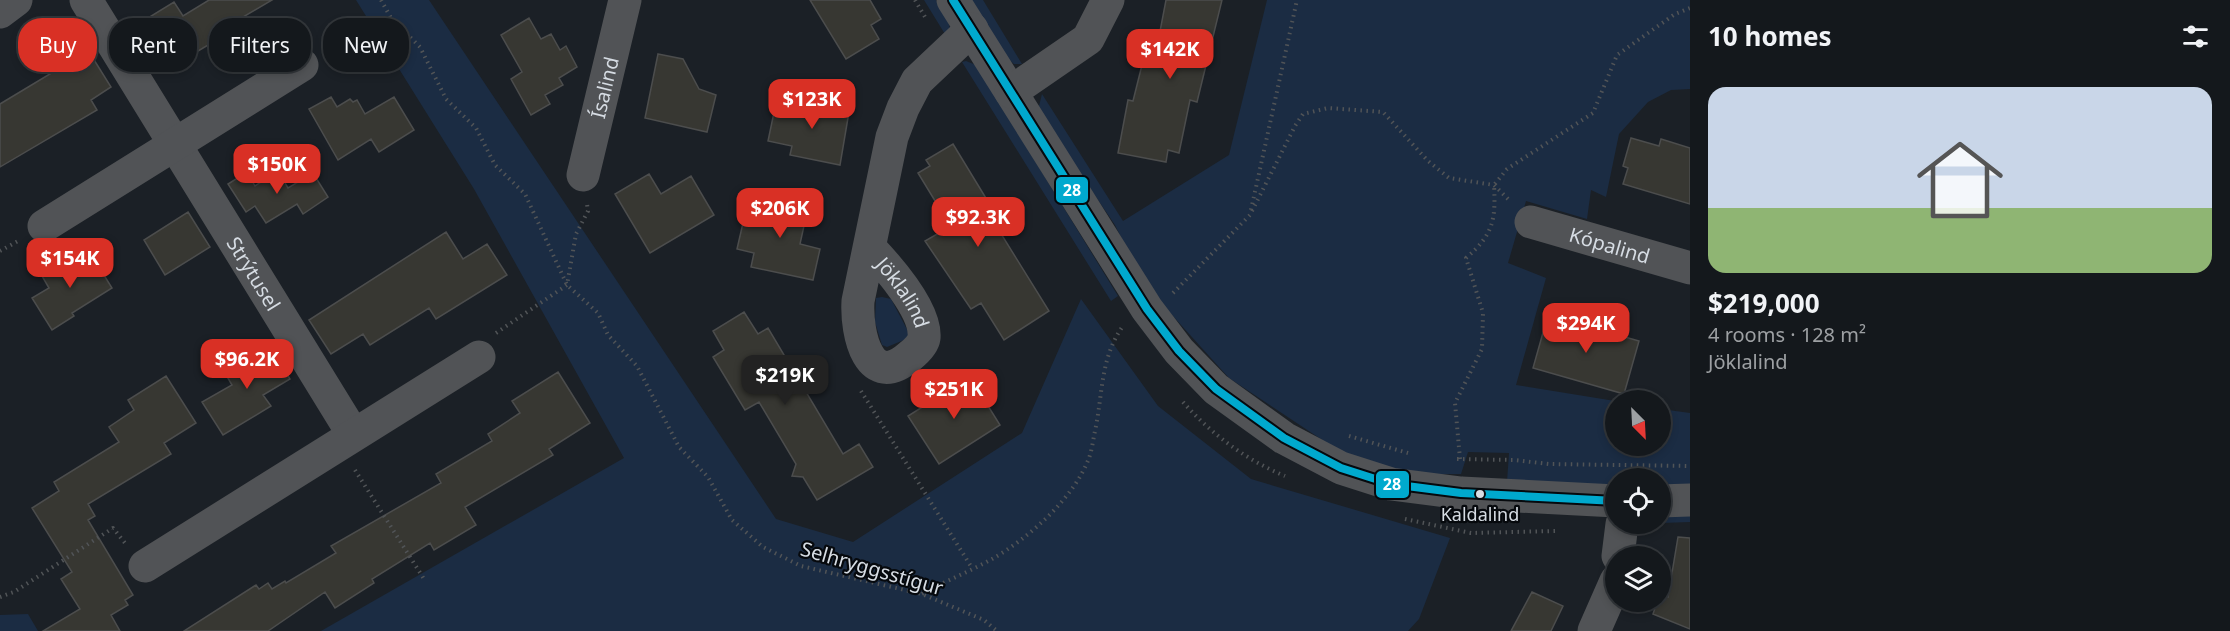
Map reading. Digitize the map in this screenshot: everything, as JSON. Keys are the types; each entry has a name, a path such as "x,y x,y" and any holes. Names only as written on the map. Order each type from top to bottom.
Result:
{"street":[{"path":"0,12 16,0"},
{"name":"Strýtusel","path":"86,0 175,143 346,439"},
{"name":"Ísalind","path":"583,175 625,0"},
{"path":"953,0 1147,309 1179,351 1216,389 1284,438 1341,468 1391,484 1503,497 1605,501"},
{"path":"1011,92 1088,39 1108,0"},
{"name":"Jöklalind","path":"870,248 894,274 912,302 924,340 916,351 899,366 885,369 875,365 869,358 857,314 892,136 917,81 972,29"},
{"path":"44,226 289,72"},
{"name":"Kópalind","path":"1531,222 1690,268"},
{"path":"145,566 479,357"},
{"path":"1671,501 1690,500"},
{"path":"1594,631 1605,606"}],"path":[{"name":"Selhryggsstígur","path":"381,0 391,18"},
{"path":"915,0 947,52"},
{"path":"1250,214 1297,0"},
{"name":"Selhryggsstígur","path":"409,36 420,47 446,99 476,128 495,165 525,194 567,285 598,313 609,335 637,366 678,447 708,477 732,520 763,548 801,566 922,594 984,620 997,631"},
{"path":"1173,293 1250,214 1294,126 1303,114 1328,108 1383,112 1428,161 1449,178 1494,185 1531,222"},
{"path":"479,357 485,340 567,285 576,234 588,211 583,175"},
{"path":"1166,283 1176,299"},
{"path":"1117,316 1129,334"},
{"path":"922,594 1026,538 1064,498 1089,458 1100,410 1102,376 1112,342 1123,326"},
{"path":"869,358 859,388 972,568"},
{"path":"1177,395 1206,428 1271,470 1292,479"},
{"path":"1348,435 1415,455"},
{"path":"346,439 424,579"},
{"path":"1449,459 1514,460 1550,465 1690,466"},
{"path":"1397,517 1471,533 1562,531"},
{"path":"0,597 14,592 113,528 145,566"}],"shaded area":[{"path":"356,0 429,0 776,519 853,542 1022,433 1081,299 1158,406 1251,479 1450,538 1419,619 1408,631 321,631 624,458 474,189 401,72 409,72 409,18 367,18"},
{"path":"924,0 936,0 942,9 950,28 948,39"},
{"path":"970,0 983,0 1022,64 1014,64 1007,58"},
{"path":"1267,0 1690,0 1690,89 1671,90 1648,102 1619,134 1606,197 1591,190 1587,219 1526,201 1508,263 1546,278 1516,385 1605,399 1605,456 1671,456 1671,410 1690,413 1690,485 1671,486 1671,468 1605,468 1605,486 1507,482 1509,453 1468,452 1461,474 1407,474 1345,455 1229,378 1144,284 1115,225 1043,119 1039,106 1042,94 1123,221 1229,155"},
{"path":"966,61 976,65 1118,296 1111,301 962,62"},
{"path":"876,298 891,299 911,337 887,347 882,345 875,322"},
{"path":"1690,512 1690,522 1671,523 1671,514"},
{"path":"28,614 38,631 0,631 0,615"}],"building":[{"path":"209,0 272,0 241,18 209,18 209,45 197,52 197,18 148,18 174,2 183,16"},
{"path":"810,0 870,0 881,19 871,25 879,39 846,59"},
{"path":"1166,0 1222,0 1197,102 1190,100 1179,153 1168,150 1166,162 1118,153 1128,100 1133,101 1147,45 1157,47"},
{"path":"529,18 541,39 551,34 560,50 566,46 577,67 559,78 563,85 545,95 550,104 531,115 511,79 522,72 501,35"},
{"path":"658,54 683,59 699,89 716,95 707,132 645,118"},
{"path":"97,65 111,87 91,100 97,110 0,167 0,104 53,72 97,72"},
{"path":"331,97 337,107 350,99 353,102 357,100 365,114 394,97 414,130 379,152 371,139 338,160 309,109"},
{"path":"807,97 850,106 840,165 790,155 792,146 768,141 776,103 804,109"},
{"path":"1631,138 1659,146 1661,139 1690,148 1690,204 1623,184 1628,168 1623,166"},
{"path":"953,144 995,213 990,216 1049,311 1004,340 981,303 971,309 925,241 946,229 935,211 940,209 918,173 930,166 926,160"},
{"path":"278,171 288,188 313,173 328,197 303,214 297,204 266,223 255,206 246,212 228,184 247,172 255,186"},
{"path":"649,174 661,194 691,176 714,215 650,253 615,194"},
{"path":"772,195 809,203 800,244 820,249 813,280 751,267 754,253 737,249 746,210 768,215"},
{"path":"188,212 210,247 165,275 144,240"},
{"path":"446,232 463,259 487,244 507,275 436,319 429,308 370,345 363,334 331,354 309,320"},
{"path":"83,250 95,269 99,267 112,288 72,313 74,316 52,330 32,298 49,288 42,276"},
{"path":"744,312 758,334 768,328 843,454 859,444 873,467 817,500 803,477 792,476 796,464 759,402 745,410 713,357 724,350 713,331"},
{"path":"1548,315 1639,341 1625,390 1610,390 1533,368"},
{"path":"269,344 290,379 263,395 271,406 223,435 202,402 232,385 225,373"},
{"path":"558,372 590,423 549,449 553,455 465,507 476,525 434,550 430,543 372,579 374,583 335,608 325,592 268,631 184,631 256,585 259,589 268,583 272,589 285,581 286,583 336,553 331,546 441,483 436,474 492,441 488,434 520,413 512,401"},
{"path":"166,376 196,423 164,443 171,454 88,504 95,516 88,520 133,595 125,600 128,605 111,615 120,631 43,631 80,609 61,579 72,572 32,508 59,491 54,482 119,442 109,427 134,410 128,400"},
{"path":"970,377 1000,425 939,464 908,416"},
{"path":"1678,537 1690,538 1690,629 1653,614 1654,612 1671,612 1671,579"},
{"path":"1532,592 1563,606 1551,631 1511,631"}],"transit line":[{"name":"28","path":"953,0 1147,309 1179,351 1216,389 1284,438 1341,468 1391,484 1461,493 1605,500"}],"place":[{"name":"Kaldalind","path":"1480,494"}]}
